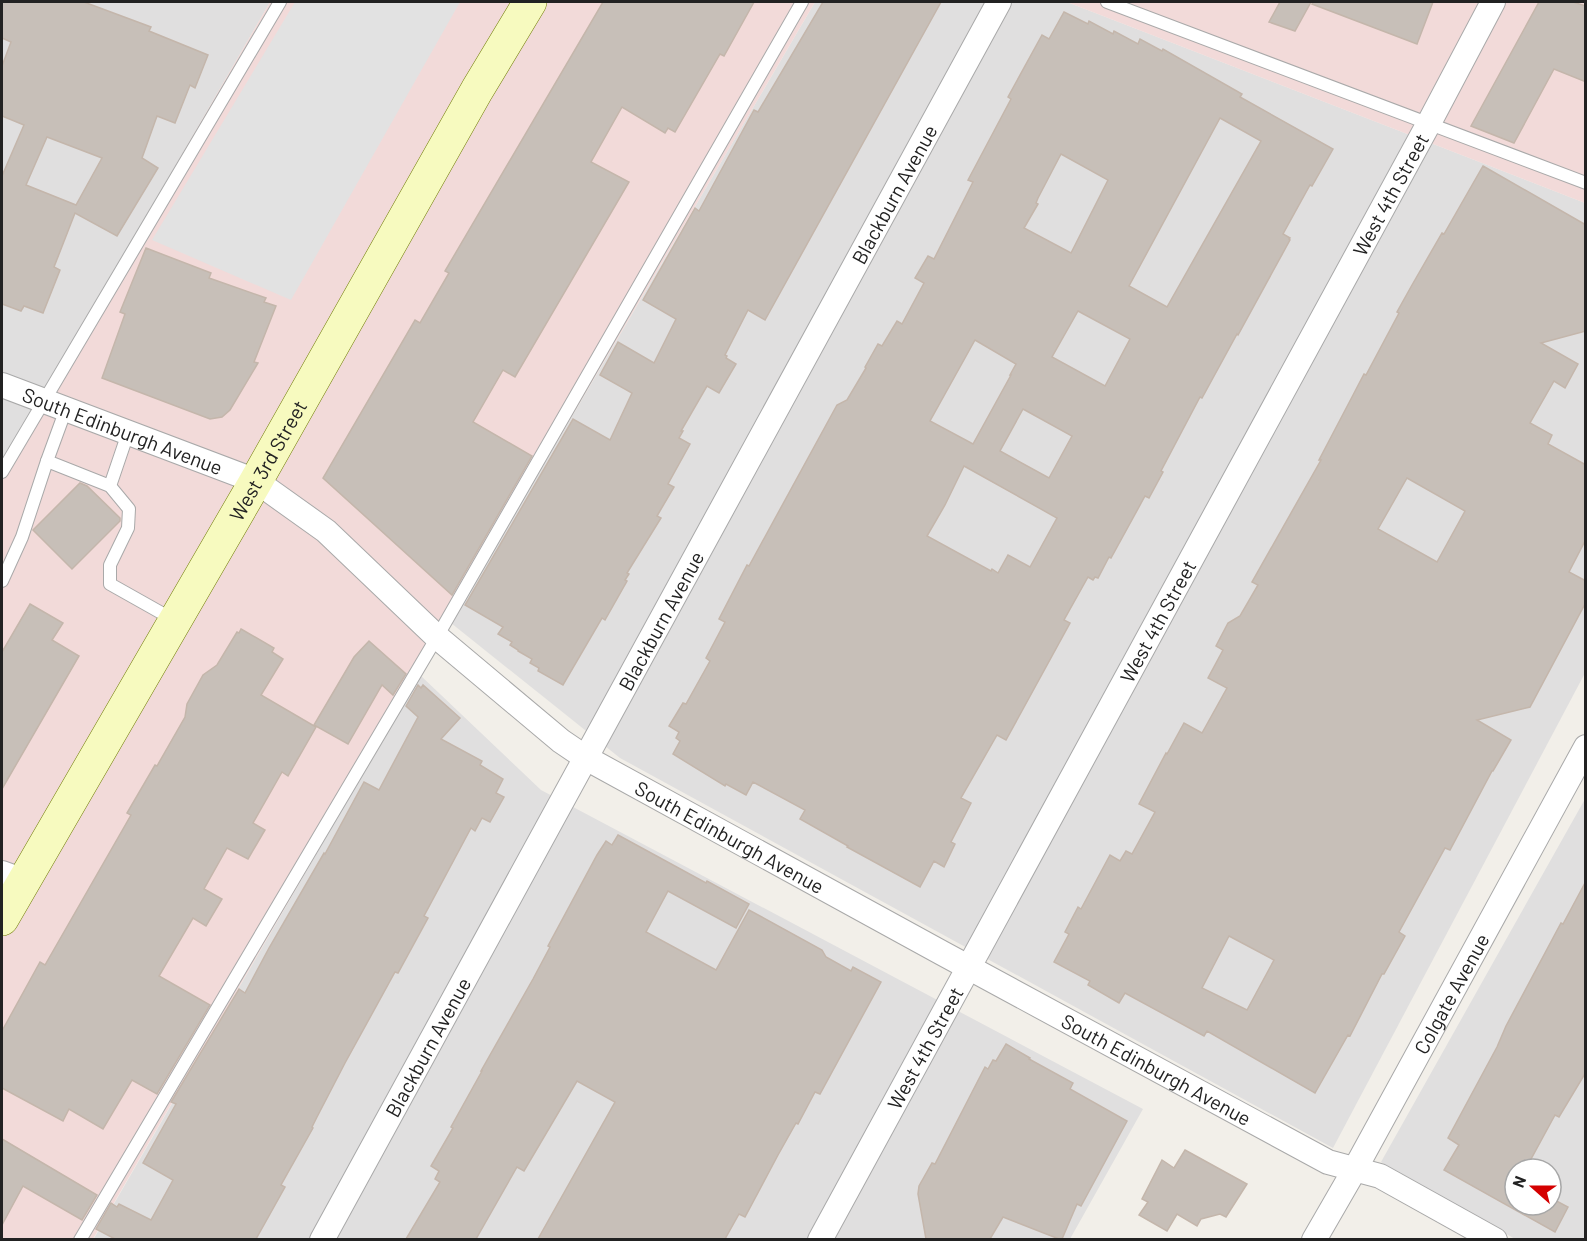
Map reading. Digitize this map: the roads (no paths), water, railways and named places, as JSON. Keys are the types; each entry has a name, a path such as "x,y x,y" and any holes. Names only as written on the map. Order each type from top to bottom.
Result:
{"main road":[{"name":"West 3rd Street","path":"2,919 13,877 175,621 471,100 530,2"}],"street":[{"name":"Blackburn Avenue","path":"322,1239 999,2"},
{"name":"West 4th Street","path":"820,1239 1493,2"},
{"name":"South Edinburgh Avenue","path":"2,385 256,482 326,531 437,637 561,741 586,758 1328,1162 1380,1176 1495,1239"},
{"name":"Colgate Avenue","path":"1314,1239 1586,747"}],"lane":[{"path":"2,472 280,2"},
{"path":"80,1239 437,637 802,2"},
{"path":"1107,2 1586,183"},
{"path":"2,581 21,537 66,410"},
{"path":"110,486 128,433"},
{"path":"47,461 110,486 129,509 128,528 110,565 110,584 175,621"}]}
